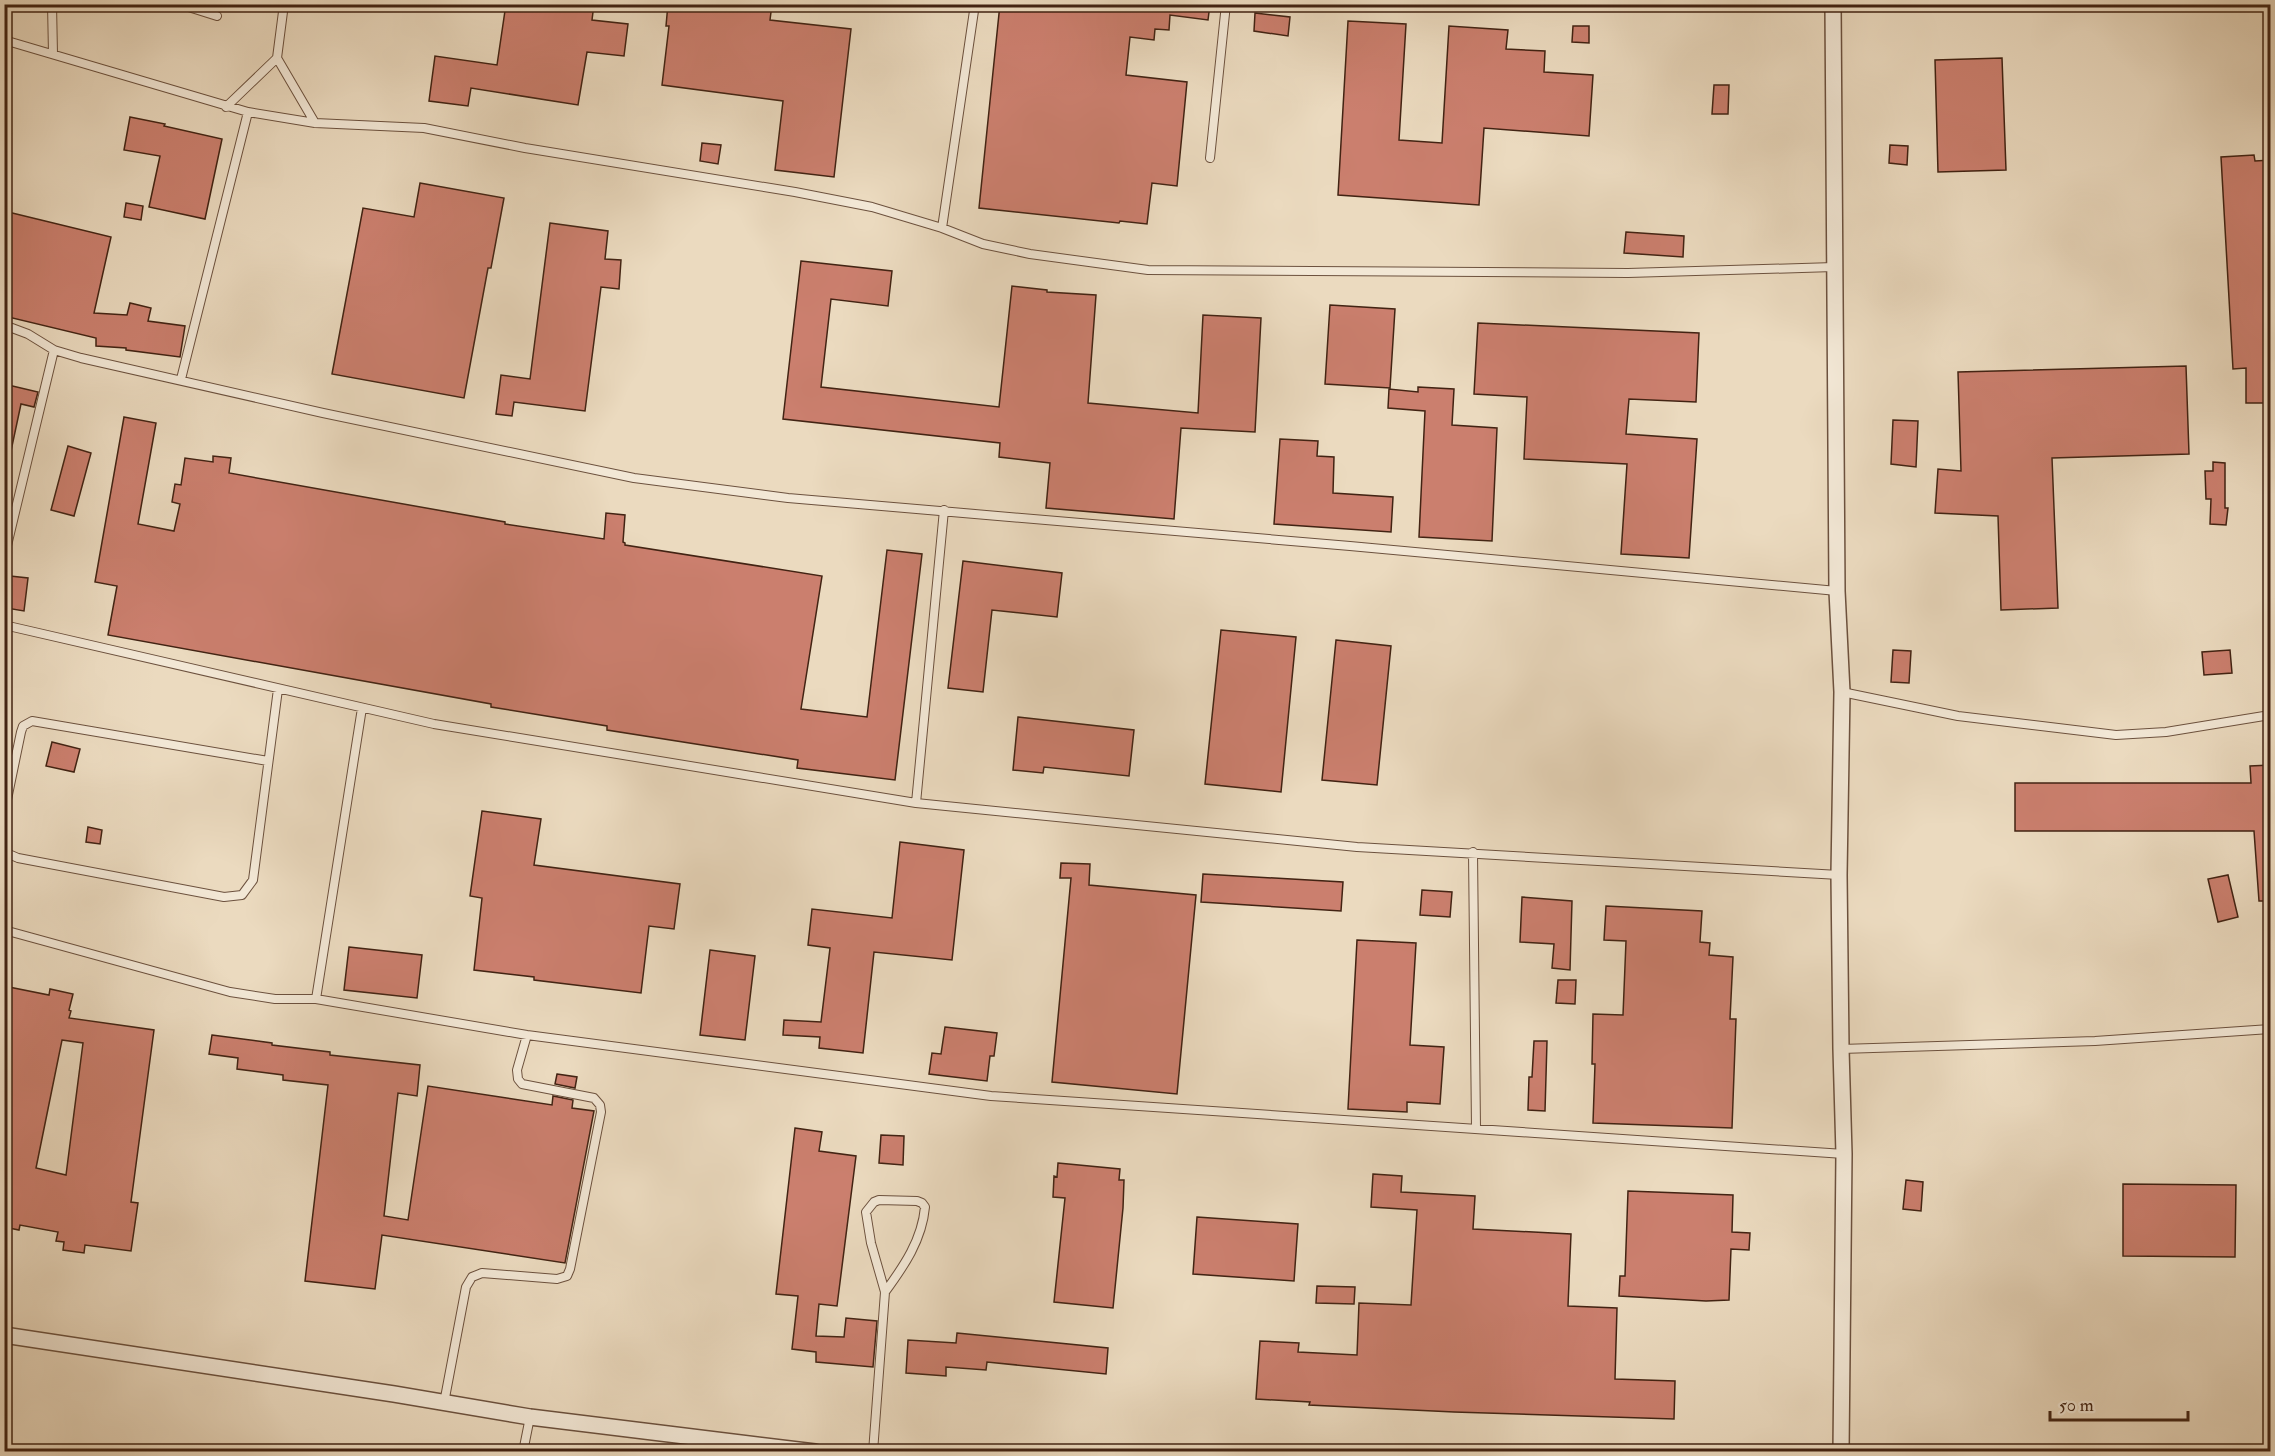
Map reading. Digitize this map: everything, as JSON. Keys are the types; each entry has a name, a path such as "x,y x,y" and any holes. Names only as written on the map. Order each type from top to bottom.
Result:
{"street":[{"path":"1833,4 1837,591 1842,692 1839,875 1845,1154 1841,1452"},
{"path":"4,1335 530,1418 815,1452"}],"lane":[{"path":"52,4 53,54"},
{"path":"179,4 217,16"},
{"path":"284,4 277,58 315,123"},
{"path":"942,228 975,4"},
{"path":"1210,158 1226,4"},
{"path":"4,40 248,112 315,123 424,128 525,148 806,194 872,207 983,243 1030,254 1148,270 1628,273 1834,267"},
{"path":"226,107 277,58"},
{"path":"181,379 248,112"},
{"path":"4,325 28,334 54,350 81,358 323,413 634,478 788,498 944,510 1837,591"},
{"path":"4,558 54,350"},
{"path":"916,803 944,510"},
{"path":"4,625 278,690 434,724 916,803 1357,847 1839,875"},
{"path":"4,852 18,858 224,897 242,895 253,880 278,690"},
{"path":"1842,692 1958,716 2116,735 2166,732 2271,715"},
{"path":"315,999 362,708"},
{"path":"4,814 21,732 23,726 32,722 268,761"},
{"path":"1473,852 1476,1128"},
{"path":"4,930 230,992 274,999 315,999 527,1035 991,1096 1845,1154"},
{"path":"1841,1049 2095,1041 2271,1029"},
{"path":"444,1403 466,1287 472,1277 482,1273 556,1279 567,1276 570,1269 601,1112 600,1105 594,1098 522,1084 518,1079 517,1070 527,1035"},
{"path":"873,1452 885,1292 866,1212 873,1202 879,1200 917,1201 925,1207 915,1245 902,1269 885,1292"},
{"path":"523,1452 530,1418"}],"building":[{"path":"506,4 594,4 592,20 628,24 624,56 587,52 578,105 471,88 468,106 429,101 435,56 497,65"},
{"path":"668,4 772,4 770,20 851,29 834,177 775,170 783,101 662,85 669,26 666,26"},
{"path":"1000,4 1091,4 1155,11 1156,4 1210,4 1208,20 1170,15 1169,30 1155,29 1154,40 1130,37 1126,75 1187,82 1177,186 1152,183 1147,224 979,208"},
{"path":"1255,13 1290,17 1288,36 1254,31"},
{"path":"1348,21 1406,24 1399,140 1442,143 1449,26 1508,30 1506,49 1545,51 1544,72 1593,75 1589,136 1484,128 1479,205 1338,195"},
{"path":"1573,26 1589,26 1589,43 1572,42"},
{"path":"2002,58 2006,170 1938,172 1935,60"},
{"path":"1714,85 1729,85 1728,114 1712,114"},
{"path":"130,117 222,139 205,219 149,207 160,156 124,150"},
{"path":"702,143 721,145 718,164 700,161"},
{"path":"1890,145 1908,146 1907,165 1889,163"},
{"path":"2254,155 2255,161 2271,160 2271,403 2246,403 2246,368 2233,369 2221,157"},
{"path":"420,183 504,198 491,268 488,268 464,398 332,374 363,208 414,217"},
{"path":"126,203 143,206 141,220 124,217"},
{"path":"4,211 111,237 94,313 127,315 130,303 151,308 148,321 185,326 180,357 126,350 126,348 96,346 96,338 4,316"},
{"path":"550,223 608,231 605,259 621,260 619,289 601,287 585,411 514,402 512,416 496,414 501,375 530,379"},
{"path":"1626,232 1684,236 1683,257 1624,253"},
{"path":"801,261 892,271 888,306 831,299 821,387 999,407 1012,286 1047,290 1047,292 1096,295 1088,403 1198,413 1203,315 1261,318 1255,432 1181,428 1174,519 1046,508 1050,463 999,457 1000,443 783,419"},
{"path":"1330,305 1395,309 1390,388 1325,384"},
{"path":"1478,323 1699,333 1696,402 1629,399 1626,434 1697,439 1689,558 1621,554 1627,464 1524,459 1527,397 1474,394"},
{"path":"2186,366 2189,454 2052,458 2058,608 2001,610 1998,516 1935,513 1938,469 1961,471 1958,372"},
{"path":"4,384 38,392 34,407 21,404 11,451 4,450"},
{"path":"1418,387 1454,389 1452,425 1497,428 1492,541 1419,537 1425,411 1388,408 1389,389 1418,392"},
{"path":"124,417 156,423 138,524 174,531 180,504 172,502 175,484 181,485 185,458 213,462 213,456 231,458 229,473 505,522 505,524 604,539 606,513 625,515 623,542 625,545 822,576 801,709 867,717 887,550 922,554 895,780 797,768 798,760 607,730 607,726 491,707 491,704 108,635 117,586 95,582"},
{"path":"1893,420 1918,421 1916,467 1891,464"},
{"path":"1280,439 1318,441 1317,456 1334,457 1333,493 1393,497 1391,532 1274,524"},
{"path":"68,446 91,453 74,516 51,510"},
{"path":"2213,462 2225,463 2225,508 2228,508 2226,525 2210,524 2211,499 2206,499 2205,471 2213,471"},
{"path":"963,561 1062,573 1057,617 992,610 983,692 948,688"},
{"path":"10,576 28,578 24,611 6,608"},
{"path":"1221,630 1296,637 1281,792 1205,784"},
{"path":"1336,640 1391,646 1377,785 1322,780"},
{"path":"1893,650 1911,651 1909,683 1891,682"},
{"path":"2230,650 2232,673 2204,675 2202,652"},
{"path":"1018,717 1134,730 1129,776 1044,767 1043,773 1013,770"},
{"path":"52,742 80,749 74,772 46,766"},
{"path":"2271,765 2271,901 2259,901 2254,831 2015,831 2015,783 2251,783 2250,766"},
{"path":"482,811 541,819 534,865 680,884 674,929 649,926 641,993 474,970 482,898 470,896"},
{"path":"88,827 102,830 100,844 86,842"},
{"path":"900,842 964,850 952,960 874,952 863,1053 819,1048 820,1037 783,1035 784,1020 821,1022 830,948 808,945 812,909 892,918"},
{"path":"1061,863 1090,864 1089,885 1196,895 1177,1094 1052,1082 1071,878 1060,878"},
{"path":"1203,874 1343,882 1341,911 1201,902"},
{"path":"2228,875 2238,917 2218,922 2208,879"},
{"path":"1422,890 1452,892 1450,917 1420,915"},
{"path":"1522,897 1572,901 1570,970 1552,968 1554,944 1520,942"},
{"path":"1606,906 1702,911 1700,942 1710,943 1709,955 1733,957 1730,1019 1736,1019 1732,1128 1593,1123 1595,1064 1592,1064 1593,1014 1623,1015 1626,941 1604,940"},
{"path":"1357,940 1416,943 1410,1045 1444,1047 1440,1104 1407,1102 1407,1112 1348,1109"},
{"path":"349,947 422,955 417,998 344,990"},
{"path":"710,950 755,956 745,1040 700,1035"},
{"path":"1558,980 1576,980 1575,1004 1556,1003"},
{"path":"4,986 49,995 50,989 73,994 69,1018 154,1030 131,1202 138,1203 131,1251 85,1245 84,1253 63,1250 64,1242 56,1241 58,1232 20,1225 19,1230 4,1227","holes":["62,1040 83,1043 66,1175 36,1168"]},
{"path":"945,1027 997,1033 994,1056 990,1056 987,1081 929,1074 932,1053 941,1054"},
{"path":"212,1035 330,1052 330,1055 420,1065 417,1096 398,1093 384,1216 408,1220 428,1086 552,1105 553,1096 573,1100 572,1108 594,1111 565,1263 382,1235 375,1289 305,1281 328,1085 283,1080 283,1075 237,1069 238,1058 209,1054"},
{"path":"1534,1041 1547,1041 1545,1111 1528,1110 1529,1077 1532,1077"},
{"path":"557,1074 577,1077 575,1088 555,1084"},
{"path":"795,1128 822,1132 819,1151 856,1156 837,1306 819,1304 816,1336 844,1337 846,1318 877,1321 873,1367 816,1362 816,1352 792,1349 798,1296 776,1294"},
{"path":"881,1135 904,1136 903,1165 879,1163"},
{"path":"1058,1163 1120,1169 1119,1180 1124,1180 1123,1208 1113,1308 1054,1302 1065,1198 1053,1197 1054,1176 1057,1177"},
{"path":"1373,1174 1402,1176 1401,1192 1475,1196 1473,1229 1571,1234 1568,1306 1617,1308 1615,1379 1675,1381 1674,1419 1454,1412 1309,1405 1310,1402 1256,1399 1260,1341 1299,1343 1298,1352 1357,1355 1359,1303 1411,1305 1417,1210 1371,1207"},
{"path":"1906,1180 1923,1182 1921,1211 1903,1209"},
{"path":"2123,1184 2236,1185 2235,1257 2123,1256"},
{"path":"1628,1191 1733,1195 1732,1232 1750,1233 1749,1250 1731,1249 1729,1300 1706,1301 1619,1296 1620,1276 1625,1276"},
{"path":"1197,1217 1298,1224 1294,1281 1193,1274"},
{"path":"1317,1286 1355,1287 1354,1304 1316,1303"},
{"path":"957,1333 1108,1348 1106,1374 987,1362 986,1370 946,1367 946,1376 906,1373 908,1340 956,1343"}]}
